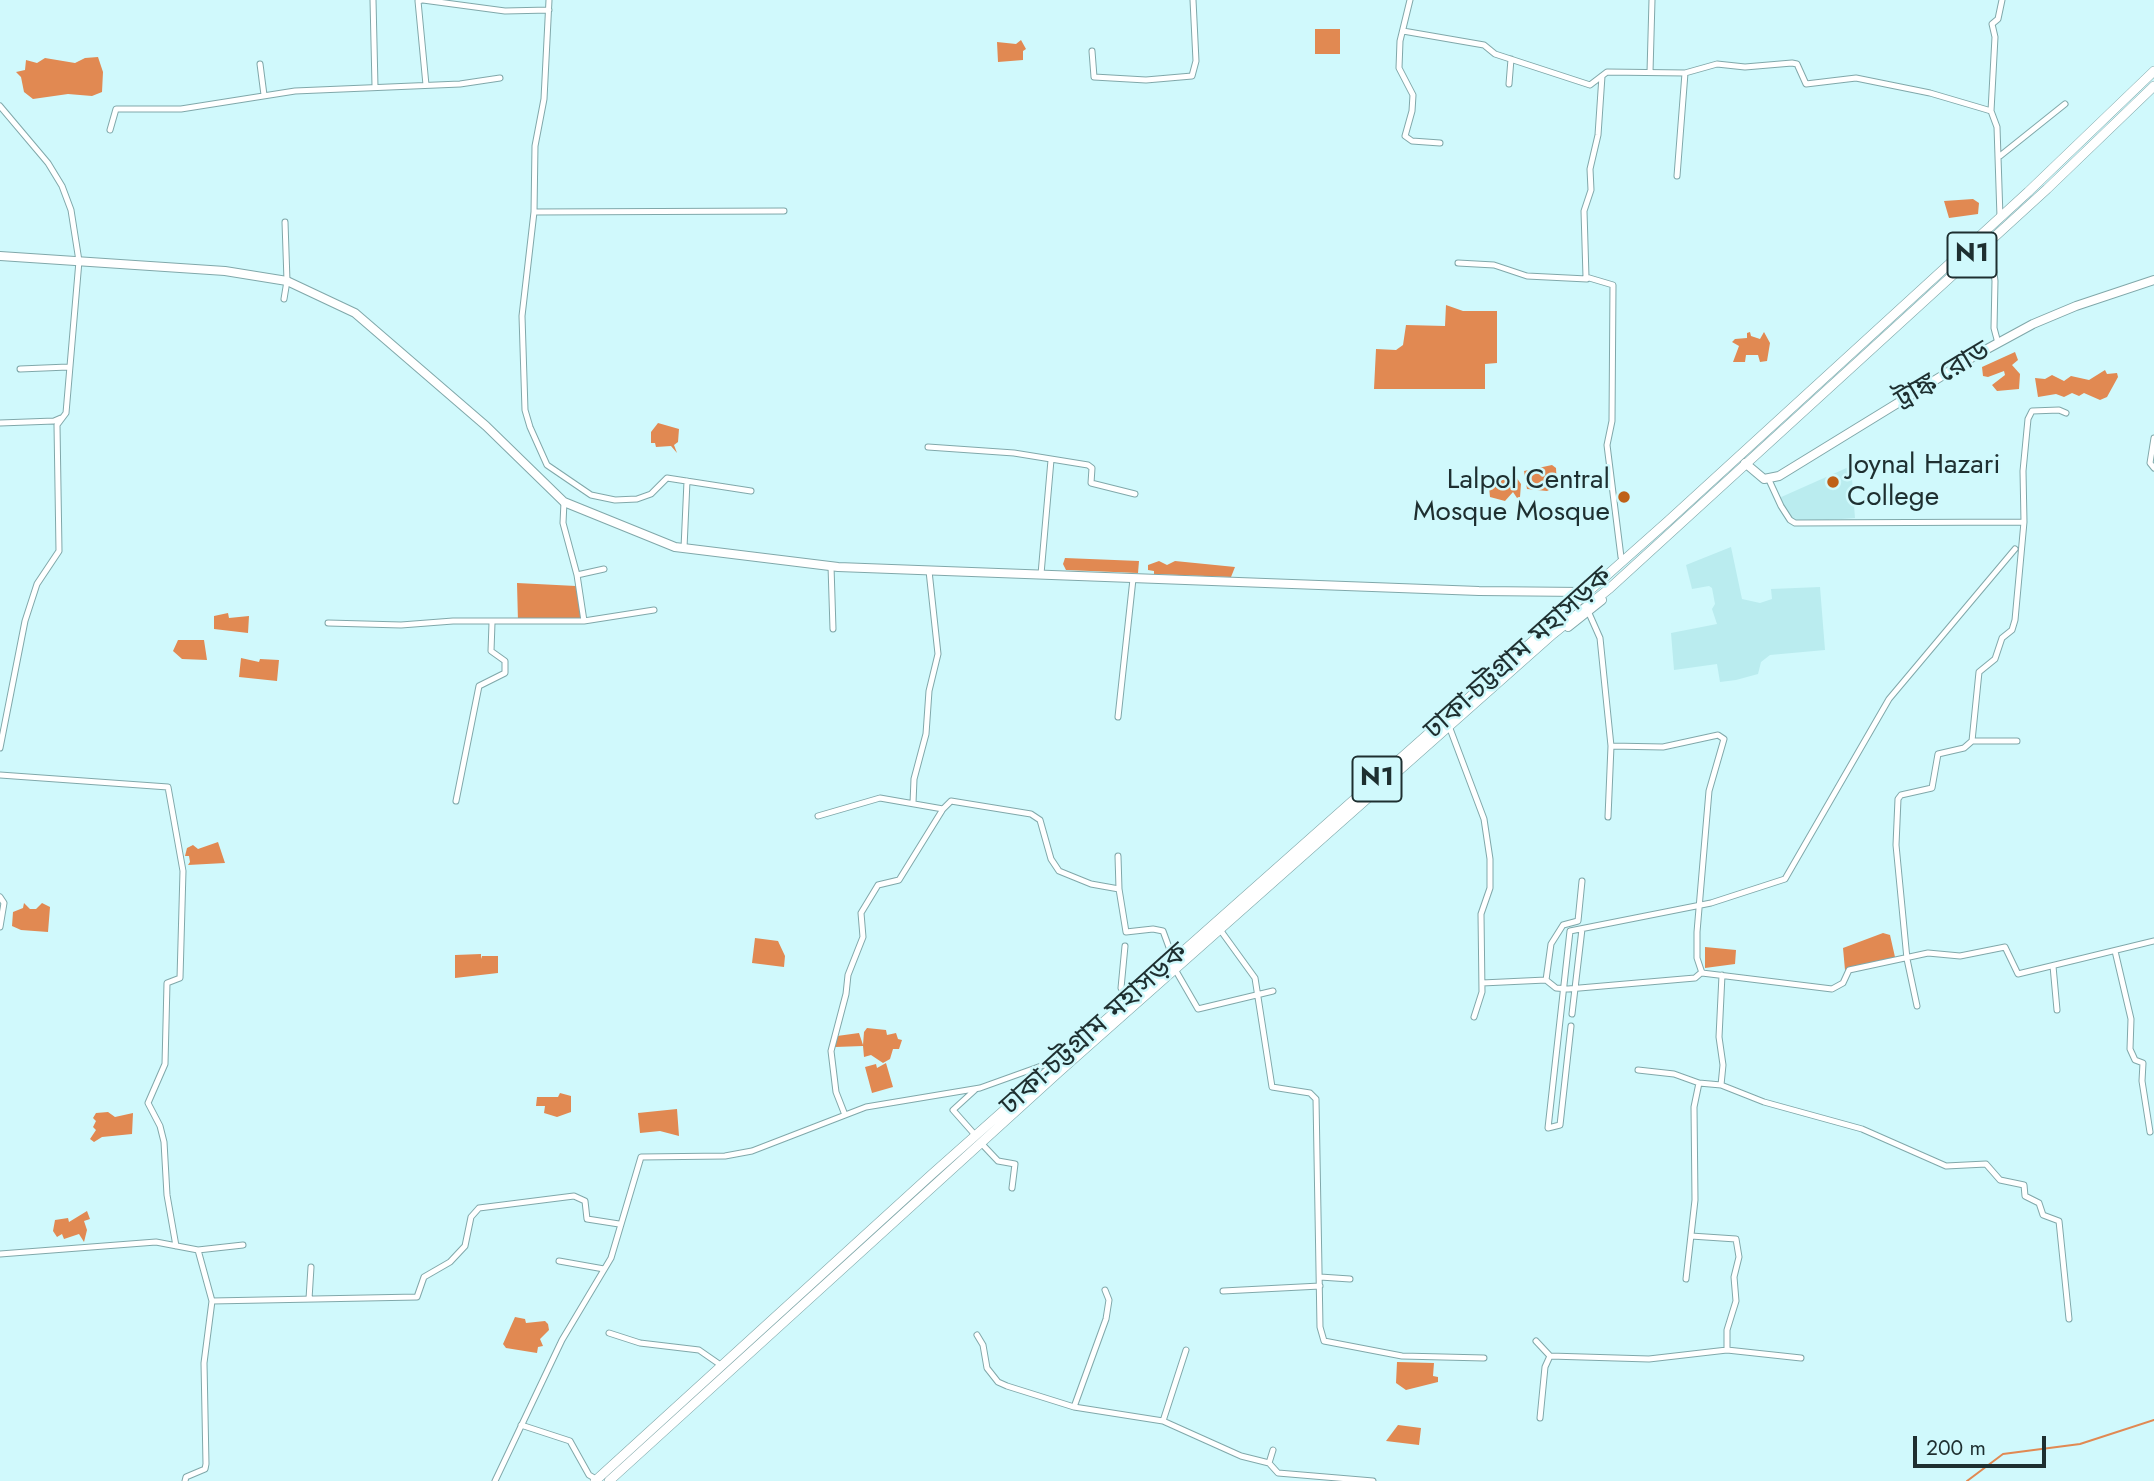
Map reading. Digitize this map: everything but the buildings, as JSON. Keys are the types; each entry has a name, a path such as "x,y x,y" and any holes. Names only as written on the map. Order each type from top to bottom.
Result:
{"highway":[{"name":"ঢাকা-চট্টগ্রাম মহাসড়ক","path":"1663,532 1716,474 2111,116 2154,71"},
{"name":"ঢাকা-চট্টগ্রাম মহাসড়ক","path":"608,1481 1054,1069 1294,852 1745,463 2154,86"},
{"path":"1795,403 1796,410 1803,410"},
{"path":"1783,414 1790,415 1789,423"},
{"path":"1716,474 1723,482"},
{"name":"ঢাকা-চট্টগ্রাম মহাসড়ক","path":"595,1480 978,1139 1176,971 1300,861 1548,632"},
{"path":"1304,844 1304,850 1311,851"},
{"path":"1294,852 1301,853 1300,861"}],"main road":[{"path":"0,257 225,271 287,281 355,313 486,426 564,502 674,547 831,566 929,571 1583,592"},
{"name":"ট্রাঙ্ক রোড","path":"1769,480 1794,468 1855,428 1998,343 2076,306 2154,281"},
{"path":"1745,463 1764,480 1769,480"},
{"path":"1548,632 1572,601 1621,557 1663,532"},
{"path":"1548,632 1588,611 1639,567 1663,532"},
{"path":"1566,592 1573,595 1572,601"}],"street":[{"path":"373,0 375,86"},
{"path":"549,0 544,99 535,146 534,212 522,316 524,391 530,427 547,465 591,495 615,500 650,494 667,478 751,491"},
{"path":"1092,51 1094,77 1146,80 1192,76 1196,61 1193,0"},
{"path":"1410,0 1399,68 1413,95 1405,136 1412,141 1440,143"},
{"path":"1650,72 1652,0"},
{"path":"2000,217 2000,156 1997,127 1991,111 1996,37 1992,24 1998,19 2001,0"},
{"path":"426,85 418,1 505,11 548,10"},
{"path":"1403,31 1484,45 1495,54 1590,85 1607,72 1685,73 1717,64 1745,67 1792,63 1797,64 1806,84 1856,78 1930,93 1991,111"},
{"path":"1509,84 1511,59"},
{"path":"260,64 264,95"},
{"path":"1676,176 1685,73"},
{"path":"1587,279 1584,211 1591,190 1590,169 1598,135 1602,76"},
{"path":"110,130 116,110 181,109 264,95 500,78"},
{"path":"2000,156 2065,104"},
{"path":"0,106 48,163 62,186 71,210 79,261 66,413 54,421 0,423"},
{"path":"534,212 784,211"},
{"path":"284,299 287,281 285,222"},
{"path":"1990,240 1994,269 1994,327 1998,343"},
{"path":"1458,263 1502,266 1527,276 1587,279 1612,285 1612,426 1607,445 1621,557"},
{"path":"20,369 68,367"},
{"path":"1972,741 1979,672 1995,659 2002,638 2012,630 2015,620 2024,522 2023,471 2028,419 2032,411 2059,410 2066,413"},
{"path":"0,748 2,724 29,609 37,584 58,551 57,429 61,418"},
{"path":"2154,438 2150,463 2154,468"},
{"path":"928,447 1014,453 1088,465 1092,468 1091,483 1135,494"},
{"path":"1041,574 1051,460"},
{"path":"1769,480 1781,506 1790,520 1796,523 1852,520 1953,524 2024,522"},
{"path":"684,548 687,481"},
{"path":"564,502 563,523 577,575 584,621"},
{"path":"1571,1026 1560,1125 1548,1128 1570,931 1700,904 1784,878 1889,699 2015,550"},
{"path":"831,566 833,629"},
{"path":"577,575 604,569"},
{"path":"913,803 914,779 926,734 929,691 938,654 929,571"},
{"path":"1118,717 1133,579"},
{"path":"328,623 401,625 453,621 584,621 654,610"},
{"path":"1588,611 1600,639 1611,746 1608,817"},
{"path":"456,801 479,686 505,673 505,661 491,651 492,623"},
{"path":"1449,726 1484,819 1489,846 1490,888 1481,914 1482,983 1474,1017"},
{"path":"1611,746 1663,747 1718,735 1724,739 1709,792 1697,958 1702,972"},
{"path":"1917,1006 1907,958 1896,845 1898,799 1900,795 1932,788 1938,754 1964,748 1972,741 2017,741"},
{"path":"0,775 168,787 183,871 180,978 167,983 165,1065 148,1103 160,1126 164,1142 167,1195 176,1246"},
{"path":"818,816 880,798 943,809"},
{"path":"845,1115 836,1093 831,1051 846,994 848,975 863,937 860,913 878,885 899,880 907,870 943,809 956,800 1031,814 1042,823 1051,859 1059,871 1091,884 1119,889"},
{"path":"1118,856 1119,889 1126,932 1153,929 1163,931 1174,961"},
{"path":"1546,980 1551,944 1563,925 1578,921 1582,881"},
{"path":"0,897 4,903 0,927"},
{"path":"1572,1014 1582,929"},
{"path":"1221,931 1255,978 1272,1087 1310,1093 1316,1099 1320,1327 1327,1343 1402,1356 1483,1358"},
{"path":"1482,983 1546,980 1556,988 1573,988 1695,978 1702,972 1825,989 1838,987 1849,970 1907,958 1944,953 1959,957 2006,947 2018,974 2154,941"},
{"path":"1125,946 1121,988 1129,1001"},
{"path":"2115,951 2131,1019 2130,1049 2135,1060 2143,1063 2150,1132"},
{"path":"2053,966 2057,1010"},
{"path":"1176,971 1198,1009 1273,991"},
{"path":"1721,1085 1719,1037 1722,975"},
{"path":"495,1481 562,1340 604,1269 641,1157 725,1156 752,1151 845,1115 889,1102 976,1089 1038,1066 1054,1069"},
{"path":"1638,1070 1674,1074 1699,1083 1721,1085 1764,1102 1862,1129 1946,1166 1986,1164 2000,1180 2024,1185 2025,1196 2039,1203 2043,1215 2059,1221 2069,1319"},
{"path":"1686,1279 1695,1200 1694,1107 1699,1083"},
{"path":"976,1089 953,1110 998,1161 1015,1164 1012,1188"},
{"path":"212,1301 417,1297 424,1278 450,1262 465,1246 471,1217 479,1208 574,1196 585,1201 587,1219 619,1224"},
{"path":"1691,1236 1736,1239 1739,1257 1734,1277 1736,1301 1727,1329 1727,1350"},
{"path":"0,1254 156,1242 198,1250 243,1245"},
{"path":"185,1481 186,1477 205,1469 206,1464 204,1363 212,1301 198,1250"},
{"path":"559,1261 604,1269"},
{"path":"309,1299 311,1267"},
{"path":"1321,1276 1350,1279"},
{"path":"1223,1291 1320,1286"},
{"path":"1074,1407 1106,1319 1109,1300 1105,1290"},
{"path":"608,1334 640,1343 699,1350 722,1366"},
{"path":"976,1335 983,1345 987,1367 998,1382 1074,1407 1163,1421 1241,1456 1269,1463 1278,1473 1373,1481"},
{"path":"1536,1341 1550,1356 1649,1359 1727,1350 1801,1358"},
{"path":"1163,1421 1186,1350"},
{"path":"1540,1418 1545,1367 1550,1356"},
{"path":"521,1425 570,1441 589,1475 595,1480"},
{"path":"1269,1463 1273,1450"}],"shaded area":[{"path":"1315,29 1340,29 1340,54 1315,54"},
{"path":"1021,40 1026,49 1023,51 1023,60 998,62 997,42 1016,44"},
{"path":"98,57 103,72 102,92 92,96 68,94 33,99 24,92 21,77 16,72 25,70 26,60 37,63 45,58 75,63 85,58"},
{"path":"1973,199 1979,203 1978,214 1949,218 1944,201"},
{"path":"1446,305 1463,311 1497,311 1497,363 1485,364 1485,389 1374,389 1376,349 1396,350 1403,345 1406,325 1445,326"},
{"path":"1750,332 1751,336 1760,339 1764,332 1770,343 1767,361 1760,362 1758,355 1746,355 1745,362 1733,362 1739,346 1732,342 1735,339 1747,338 1747,333"},
{"path":"2015,352 2018,360 2012,365 2020,374 2019,389 1997,391 1992,385 2005,375 2004,371 1988,377 1983,376 1982,367"},
{"path":"2105,370 2107,374 2117,373 2118,377 2107,397 2100,400 2084,393 2079,396 2072,393 2064,397 2056,394 2038,397 2035,378 2045,379 2052,375 2064,381 2071,376 2089,380"},
{"path":"658,423 679,429 678,442 674,445 677,453 671,446 656,447 655,443 651,443 651,432"},
{"path":"1552,465 1556,468 1557,486 1547,491 1527,489 1524,471"},
{"name":"Joynal Hazari College","path":"1851,466 1855,518 1801,522 1792,519 1779,498"},
{"path":"1514,474 1521,484 1520,497 1517,498 1513,492 1505,501 1490,497 1489,487"},
{"path":"1731,547 1742,599 1760,603 1772,599 1771,589 1820,587 1825,650 1770,655 1761,662 1758,674 1736,680 1720,682 1717,664 1674,670 1671,633 1717,624 1712,609 1715,604 1712,588 1709,586 1692,589 1686,565"},
{"path":"1065,558 1139,561 1138,573 1066,570 1063,564"},
{"path":"1159,561 1167,565 1175,561 1235,567 1231,577 1154,574 1154,571 1148,570 1148,565"},
{"path":"517,583 576,586 584,618 518,622"},
{"path":"228,613 229,618 249,616 248,633 214,629 214,616"},
{"path":"178,640 204,640 207,660 182,659 173,651"},
{"path":"241,658 259,662 260,659 279,660 277,681 239,677"},
{"path":"218,842 225,863 188,865 189,856 185,856 187,848 193,845 198,849"},
{"path":"24,903 30,909 36,909 42,903 50,907 48,932 21,930 12,926 13,912 23,908"},
{"path":"1883,933 1890,935 1895,957 1845,970 1843,948"},
{"path":"755,938 778,941 785,956 784,967 752,963"},
{"path":"1705,947 1736,950 1735,964 1705,968"},
{"path":"481,954 481,959 482,956 498,956 498,973 455,978 455,955"},
{"path":"867,1028 886,1030 887,1035 896,1033 898,1039 902,1040 899,1049 893,1049 890,1059 883,1063 871,1055 864,1057 863,1046 835,1047 837,1036 859,1033 863,1045"},
{"path":"886,1063 893,1087 872,1093 865,1067 876,1064 877,1068"},
{"path":"560,1093 571,1096 571,1112 557,1117 544,1113 545,1106 536,1106 537,1097 558,1097"},
{"path":"677,1109 679,1136 660,1131 640,1133 638,1113"},
{"path":"108,1112 115,1117 133,1113 132,1134 102,1137 94,1142 90,1139 96,1130 93,1127 96,1121 93,1118 96,1113"},
{"path":"87,1211 90,1219 84,1221 87,1230 84,1242 79,1234 64,1239 62,1234 57,1237 53,1231 55,1220 68,1218 69,1222"},
{"path":"515,1317 525,1319 526,1323 545,1321 548,1324 549,1330 540,1339 543,1346 538,1347 537,1353 506,1348 503,1344"},
{"path":"1397,1362 1434,1363 1433,1376 1438,1377 1438,1382 1406,1390 1396,1383"},
{"path":"1398,1425 1421,1428 1419,1445 1386,1441"}],"waterway":[{"path":"1967,1481 2003,1454 2080,1444 2154,1420"}],"place":[{"name":"Joynal Hazari College","path":"1833,482"},
{"name":"Lalpol Central Mosque Mosque","path":"1624,497"}]}
